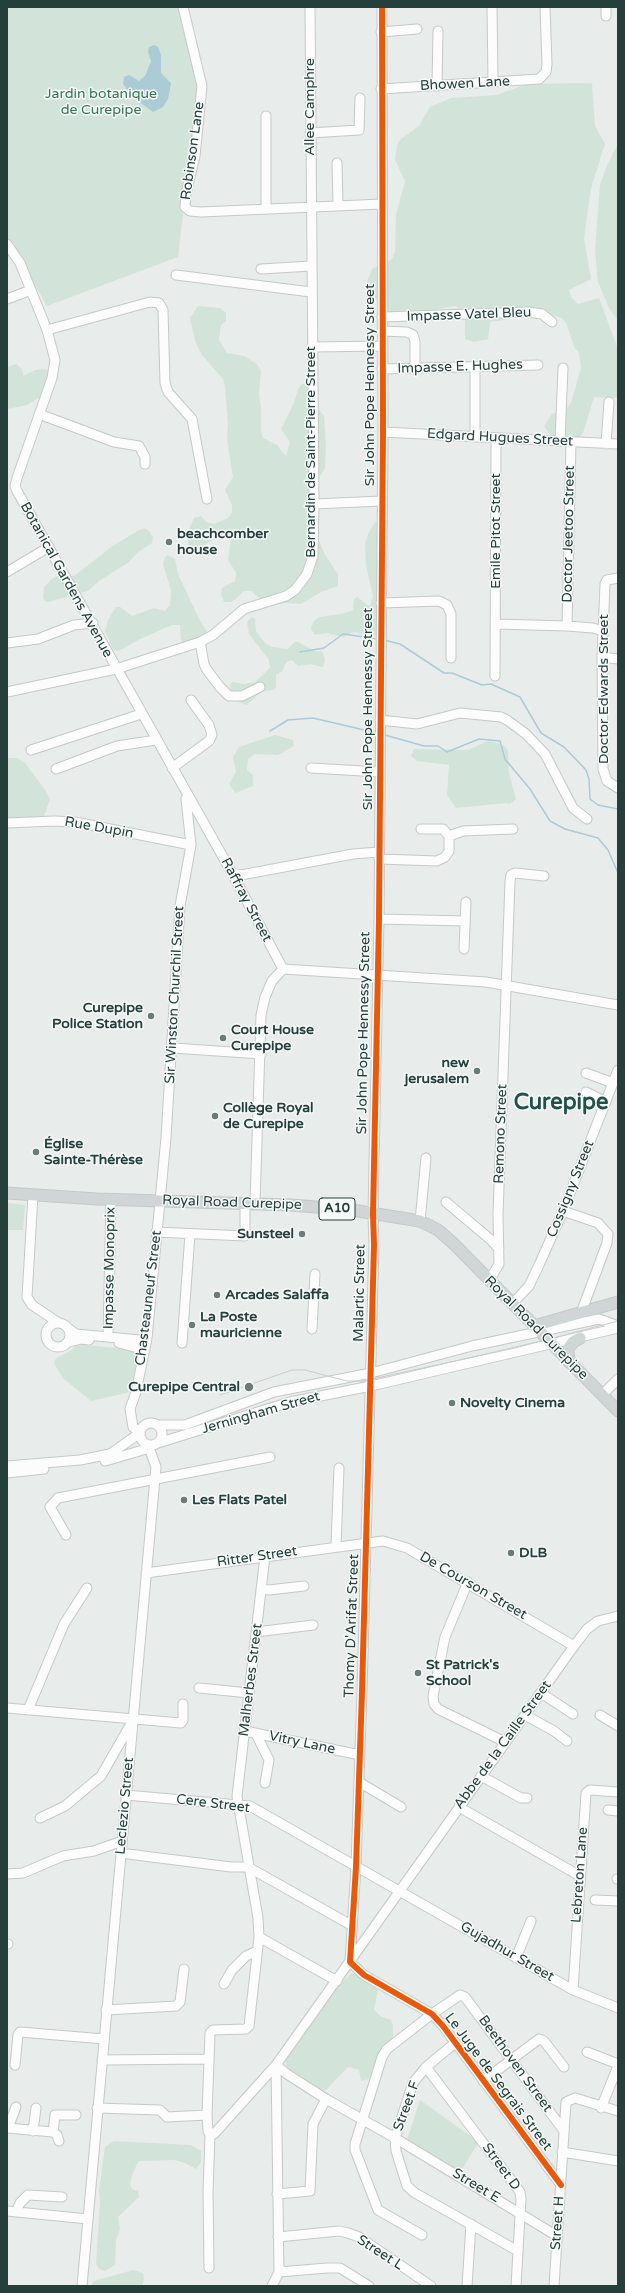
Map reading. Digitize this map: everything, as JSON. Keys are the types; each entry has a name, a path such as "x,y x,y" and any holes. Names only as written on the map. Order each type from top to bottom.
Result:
{"main road":[{"name":"Royal Road Curepipe","path":"7,1193 111,1200 250,1202 373,1214 420,1221 446,1237 489,1281 514,1303 537,1330 618,1411"},
{"path":"537,1330 581,1313 618,1302"},
{"path":"569,1362 568,1350 572,1342 580,1338"}],"street":[{"name":"Robinson Lane","path":"183,7 202,86 195,156 184,203 185,207 190,211 201,212 266,208"},
{"name":"Allee Camphre","path":"310,7 311,206"},
{"name":"Sir John Pope Hennessy Street","path":"373,1214 379,919 380,639 383,432 382,7"},
{"path":"492,7 493,81"},
{"name":"Bhowen Lane","path":"381,89 539,79 546,72 545,7"},
{"path":"381,32 417,29"},
{"path":"437,86 438,31"},
{"path":"310,134 359,130 360,98"},
{"path":"266,116 266,208 382,204"},
{"path":"338,162 338,205"},
{"name":"Bernardin de Saint-Pierre Street","path":"7,692 116,669 200,642 213,636 238,612 278,600 295,590 303,582 311,565 313,556 314,504 311,206"},
{"name":"Botanical Gardens Avenue","path":"7,244 20,263 47,330 54,351 55,370 15,486 93,623 116,669 156,740"},
{"path":"261,269 311,266"},
{"path":"176,275 311,292"},
{"path":"7,299 31,290"},
{"path":"47,330 150,302 158,303 163,310 165,383 168,392 192,418 207,499"},
{"name":"Impasse Vatel Bleu","path":"382,317 532,312 542,314 552,322"},
{"path":"382,331 407,332 413,335 415,341 415,369"},
{"path":"312,347 383,346"},
{"name":"Impasse E. Hughes","path":"382,369 538,365"},
{"path":"475,367 475,437"},
{"path":"560,441 563,368"},
{"path":"606,444 609,402"},
{"path":"39,414 114,442 139,446 144,457 145,464"},
{"name":"Edgard Hugues Street","path":"383,432 618,444"},
{"name":"Emile Pitot Street","path":"495,676 496,438"},
{"name":"Doctor Jeetoo Street","path":"567,626 570,442"},
{"path":"7,484 17,491"},
{"path":"314,504 382,501"},
{"path":"7,572 49,547"},
{"name":"Doctor Edwards Street","path":"618,578 607,580 605,584 602,657 604,769 607,781 618,788"},
{"path":"381,603 439,601 447,605 450,614 451,658"},
{"path":"7,643 38,639 74,625 93,623"},
{"path":"496,624 567,626 593,628 603,631"},
{"path":"200,642 204,664 207,670 229,696 242,696 260,687"},
{"path":"602,657 618,659"},
{"path":"172,768 209,741 212,736 209,725 191,700"},
{"path":"380,720 417,724 460,713 507,720 526,734 545,754 573,808 586,819"},
{"path":"31,750 141,714"},
{"path":"56,769 117,746 156,740"},
{"name":"Raffray Street","path":"156,740 232,873 283,969"},
{"path":"311,768 380,772"},
{"name":"Sir Winston Churchil Street","path":"160,1200 173,1048 180,906 191,845 185,791"},
{"name":"Rue Dupin","path":"7,823 54,821 76,822 191,845"},
{"path":"190,832 196,829 208,831"},
{"path":"232,873 241,876 379,855 437,861 445,857 449,850 449,836 442,829 420,829"},
{"path":"449,836 463,831 513,829"},
{"name":"Remono Street","path":"489,1281 499,1264 498,1214 511,875 515,873 544,876"},
{"path":"464,949 466,902"},
{"path":"379,919 465,921"},
{"path":"156,1232 245,1236 250,1202 261,1054 262,1015 265,997 272,982 283,969 506,985 618,1005"},
{"path":"173,1048 261,1054"},
{"name":"Cossigny Street","path":"514,1303 529,1286 563,1211 618,1070"},
{"path":"586,1074 613,1083"},
{"path":"586,1092 606,1102"},
{"path":"420,1221 426,1158"},
{"path":"33,1195 27,1297 32,1305 76,1334 140,1340 146,1338"},
{"name":"Impasse Monoprix","path":"108,1336 111,1200"},
{"name":"Chasteauneuf Street","path":"132,1418 130,1409 136,1392 145,1350 160,1200"},
{"path":"446,1202 491,1240 499,1249"},
{"path":"563,1211 598,1223 608,1234 608,1238 581,1313"},
{"name":"Malartic Street","path":"371,1386 374,1245 373,1214"},
{"path":"182,1343 190,1234"},
{"path":"312,1329 315,1274"},
{"path":"44,1313 48,1328 47,1339 51,1345 58,1347 68,1342 81,1339 128,1344 145,1350"},
{"name":"Jerningham Street","path":"158,1425 186,1425 274,1392 371,1373 537,1330 599,1319 618,1327"},
{"path":"48,1328 59,1323"},
{"name":"Jerningham Street","path":"158,1443 290,1402 371,1386 552,1345 618,1327"},
{"path":"68,1342 70,1336 69,1329"},
{"path":"602,1395 618,1379"},
{"name":"Thomy D'Arifat Street","path":"350,1962 351,1925 356,1867 371,1386"},
{"path":"7,1473 102,1462 143,1450 148,1445 158,1443 162,1434 158,1425 152,1423 138,1425 132,1418"},
{"path":"132,1418 133,1427 140,1434 142,1441 148,1445"},
{"path":"7,1466 80,1460 110,1454 140,1434 146,1424"},
{"name":"Leclezio Street","path":"82,2286 156,1467 148,1445"},
{"path":"66,1535 50,1507 58,1498 270,1457"},
{"path":"336,1546 339,1468"},
{"name":"De Courson Street","path":"367,1542 383,1540 394,1542 468,1582 574,1646"},
{"name":"Ritter Street","path":"146,1573 367,1542"},
{"name":"Malherbes Street","path":"209,2059 210,2033 213,2030 246,2029 249,2026 259,1937 258,1918 248,1867 237,1796 265,1556"},
{"path":"468,1582 445,1637 433,1696 434,1704 438,1709 505,1742"},
{"path":"261,1589 268,1590 304,1586"},
{"path":"28,1710 64,1624 87,1588"},
{"name":"Abbe de la Caille Street","path":"210,2134 214,2134 276,2064 337,1981 505,1742 587,1629 598,1621 618,1616"},
{"path":"256,1632 313,1625"},
{"path":"199,1688 249,1693"},
{"path":"541,1693 573,1714"},
{"path":"7,1708 180,1723 183,1720 183,1704"},
{"path":"525,1715 554,1731 567,1741"},
{"path":"600,1715 618,1726"},
{"path":"40,1818 65,1806 101,1776 133,1719"},
{"name":"Vitry Lane","path":"245,1731 360,1755"},
{"path":"256,1734 269,1760 265,1783"},
{"path":"481,1776 521,1798 527,1798"},
{"path":"359,1782 400,1807"},
{"name":"Lebreton Lane","path":"573,1990 586,1793 590,1790 618,1792"},
{"name":"Cere Street","path":"126,1795 250,1806 356,1867 400,1890"},
{"path":"459,1807 580,1876"},
{"path":"608,1810 618,1811"},
{"path":"7,1874 23,1873 63,1856 94,1851 122,1841"},
{"path":"128,1854 231,1867 248,1867 351,1925"},
{"name":"Gujadhur Street","path":"400,1890 573,1990 618,2008"},
{"path":"595,1900 618,1901"},
{"path":"516,1958 531,1921"},
{"path":"259,1937 337,1981"},
{"path":"224,1984 232,1970 246,1956 257,1951"},
{"name":"Le Juge de Segrais Street","path":"350,1962 364,1975 432,2014 561,2185"},
{"path":"106,2010 176,2006 180,2002 184,1970"},
{"name":"Beethoven Street","path":"432,2014 460,1996 465,1997 564,2130"},
{"path":"422,2235 378,2210 355,2150 361,2120 382,2057 387,2049 432,2014"},
{"path":"16,2065 18,2035 20,2032 104,2039"},
{"path":"483,2081 541,2039 564,2067"},
{"name":"Street F","path":"395,2138 413,2083 426,2067 455,2043"},
{"path":"587,2052 618,2065 601,2108 618,2111"},
{"path":"102,2060 209,2059 207,2115 208,2131 210,2134 208,2192 209,2268"},
{"path":"272,2286 279,2272 276,2064"},
{"name":"Street E","path":"276,2064 287,2074 361,2120 395,2138 557,2236"},
{"name":"Street D","path":"426,2067 520,2192 521,2213 516,2286"},
{"path":"277,2194 310,2191 313,2124 326,2098"},
{"name":"Street H","path":"554,2286 566,2102 575,2098 601,2108"},
{"path":"16,2107 8,2128 53,2132 57,2135 59,2141"},
{"path":"33,2131 36,2108"},
{"path":"97,2108 160,2110 167,2117 207,2115"},
{"path":"53,2132 54,2115 76,2115"},
{"path":"395,2138 396,2152 407,2186 415,2193 518,2251"},
{"path":"562,2152 618,2161"},
{"path":"11,2211 28,2195 62,2197"},
{"path":"11,2211 88,2219"},
{"path":"468,2286 471,2224"},
{"name":"Street L","path":"278,2238 339,2231 348,2233 359,2237 431,2286"},
{"path":"279,2272 340,2268 369,2286"}],"green space":[{"name":"Jardin botanique de Curepipe","path":"7,7 181,7 198,85 178,257 47,306 7,236"},
{"path":"592,83 595,126 605,144 591,188 584,238 591,279 569,290 571,297 578,304 599,298 618,349 618,398 594,397 583,433 578,439 554,439 544,426 552,414 566,409 571,403 581,368 579,353 574,347 567,325 562,318 539,312 511,315 504,320 490,322 488,339 474,342 465,339 465,318 456,306 432,310 391,311 384,308 374,296 367,282 372,269 392,259 395,252 396,215 405,181 395,160 397,145 401,139 419,126 430,107 451,98 497,95 527,84"},
{"path":"618,144 618,321 609,308 598,282 595,251 600,185 607,165"},
{"path":"198,306 220,308 226,313 226,321 221,325 219,340 227,353 244,356 257,364 261,371 259,394 261,408 261,431 263,438 277,445 286,456 290,442 281,429 294,403 298,389 302,384 310,383 314,404 324,416 326,446 325,469 321,475 314,479 309,517 325,555 338,574 338,586 321,592 301,604 285,603 269,606 251,591 244,591 232,602 224,602 221,595 222,588 235,581 236,573 228,560 231,538 228,532 207,543 196,554 188,553 188,531 194,518 201,516 206,522 214,524 228,518 232,513 232,505 225,490 233,477 227,439 228,424 225,387 223,379 202,355 195,341 190,318"},
{"path":"16,364 22,369 23,376 35,370 51,369 49,384 40,397 27,405 7,409 7,367"},
{"path":"375,522 379,522 378,633 375,636 353,632 343,637 327,633 315,635 311,629 313,622 319,617 342,614 353,610 354,599 357,597 369,606 371,603 373,596 366,565 365,545 368,534"},
{"path":"143,528 148,530 153,537 152,543 137,553 129,562 99,581 88,591 48,602 45,601 43,598 44,587 52,579 59,575 74,576 114,545"},
{"path":"168,555 175,559 178,574 200,621 211,638 186,647 181,640 180,625 172,625 138,640 125,648 117,651 113,649 105,631 108,620 116,607 120,607 132,616 154,608 165,611 170,605 171,590 163,564 165,557"},
{"path":"252,617 255,619 256,631 265,643 272,647 287,649 295,642 298,642 315,651 323,652 325,660 323,667 310,664 298,666 292,660 288,661 285,664 283,671 276,675 276,687 273,690 261,692 247,705 239,702 231,692 230,684 233,682 244,684 255,682 270,668 269,660 249,634 247,622"},
{"path":"275,735 293,740 294,746 278,755 255,754 248,759 247,770 253,775 253,786 235,793 229,784 236,771 233,757 239,747"},
{"path":"488,741 503,745 508,750 509,773 516,799 510,804 506,803 456,808 447,795 449,765 417,761 411,756 414,749 468,750"},
{"path":"7,756 9,758 18,758 25,763 46,791 50,799 43,819 7,821"},
{"path":"7,1203 25,1205 23,1230 7,1230"},
{"path":"76,1344 134,1350 139,1359 135,1391 91,1401 64,1379 54,1364 56,1358 72,1350"},
{"path":"360,1971 379,1984 374,2010 380,2016 391,2020 393,2025 393,2038 380,2049 369,2079 361,2081 359,2070 348,2067 326,2090 320,2091 287,2069 285,2058 296,2047 299,2039 333,1989 351,1974"},
{"path":"420,2100 479,2142 459,2174 406,2143"},
{"path":"114,2141 191,2145 201,2151 201,2162 196,2169 175,2160 139,2161 133,2172 130,2184 132,2189 138,2191 139,2197 118,2217 120,2229 116,2240 115,2265 105,2271 99,2269 96,2264 100,2201 99,2190 105,2147"},
{"path":"133,2270 143,2273 144,2279 142,2286 91,2286 94,2281"}],"water":[{"path":"154,45 158,47 161,55 161,73 171,83 168,99 163,107 153,112 133,97 123,84 124,77 129,75 139,81 145,76 151,61 148,52 149,47"}],"waterway":[{"path":"300,652 324,648 343,634 379,639"},
{"path":"384,640 400,644 444,673 452,673 482,685 491,684 520,697 541,733 564,747 586,770 589,779 590,799 598,805 618,809"},
{"path":"270,731 288,720 313,718 377,733"},
{"path":"385,735 424,746 438,746 447,752 479,739 500,741 505,759 530,789 550,821 565,829 598,838 608,850 618,873"}],"tram line":[{"path":"220,1395 292,1370 305,1370 347,1381 363,1381 515,1348 618,1321"}],"cycle path":[{"path":"382,7 383,432 379,919 373,1214 374,1245 362,1692 356,1867 350,1962 364,1975 432,2014 443,2026 561,2185"}],"place":[{"name":"beachcomber house","path":"169,542"},
{"name":"Curepipe Police Station","path":"151,1016"},
{"name":"Court House Curepipe","path":"223,1038"},
{"name":"new jerusalem","path":"477,1071"},
{"name":"Collège Royal de Curepipe","path":"215,1116"},
{"name":"Église Sainte-Thérèse","path":"36,1152"},
{"name":"Sunsteel","path":"302,1234"},
{"name":"Arcades Salaffa","path":"217,1295"},
{"name":"La Poste mauricienne","path":"192,1325"},
{"name":"Curepipe Central","path":"249,1387"},
{"name":"Novelty Cinema","path":"452,1403"},
{"name":"Les Flats Patel","path":"184,1500"},
{"name":"DLB","path":"511,1553"},
{"name":"St Patrick's School","path":"418,1673"}],"district":[{"name":"Curepipe","path":"561,1103"}]}
